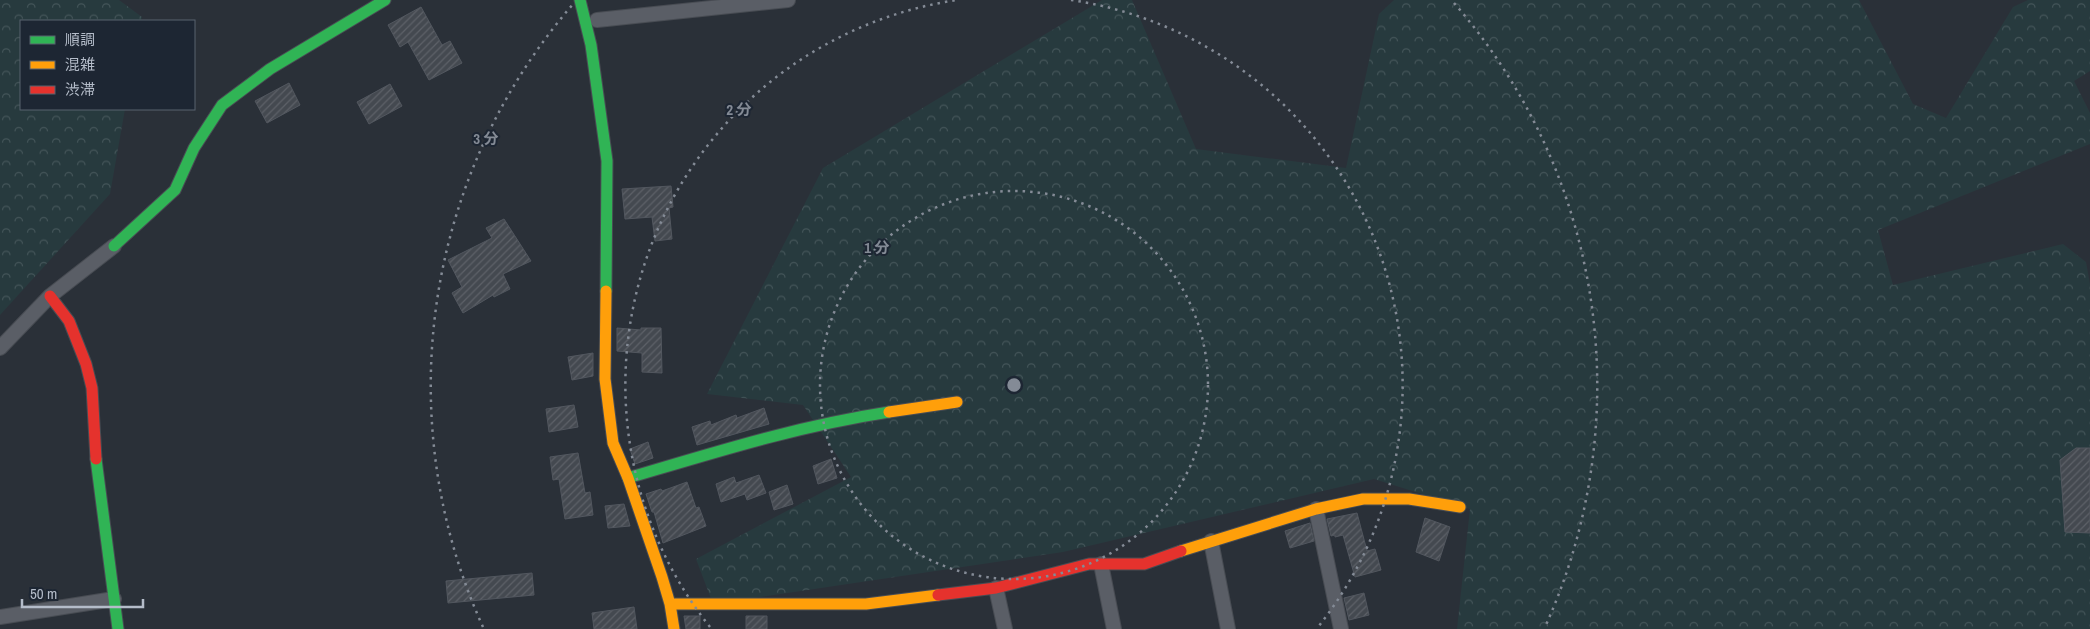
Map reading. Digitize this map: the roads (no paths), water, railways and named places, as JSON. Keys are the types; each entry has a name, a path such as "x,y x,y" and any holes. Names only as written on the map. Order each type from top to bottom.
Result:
{"street":[{"path":"0,348 50,296 114,246 175,190 194,148 222,105 270,69 385,0"},
{"path":"580,0 590,45 607,161 605,379 613,443 628,478 670,604 674,629"},
{"path":"597,20 788,0"},
{"path":"50,296 69,321 86,364 92,388 96,460 118,629"},
{"path":"628,478 773,434 839,420 957,402"},
{"path":"670,604 866,604 996,588 1089,564 1144,564 1210,541 1316,509 1363,499 1409,499 1460,507"},
{"path":"1316,509 1341,629"},
{"path":"1210,541 1228,629"},
{"path":"1101,564 1114,629"},
{"path":"996,588 1005,629"},
{"path":"0,617 114,599"}]}
